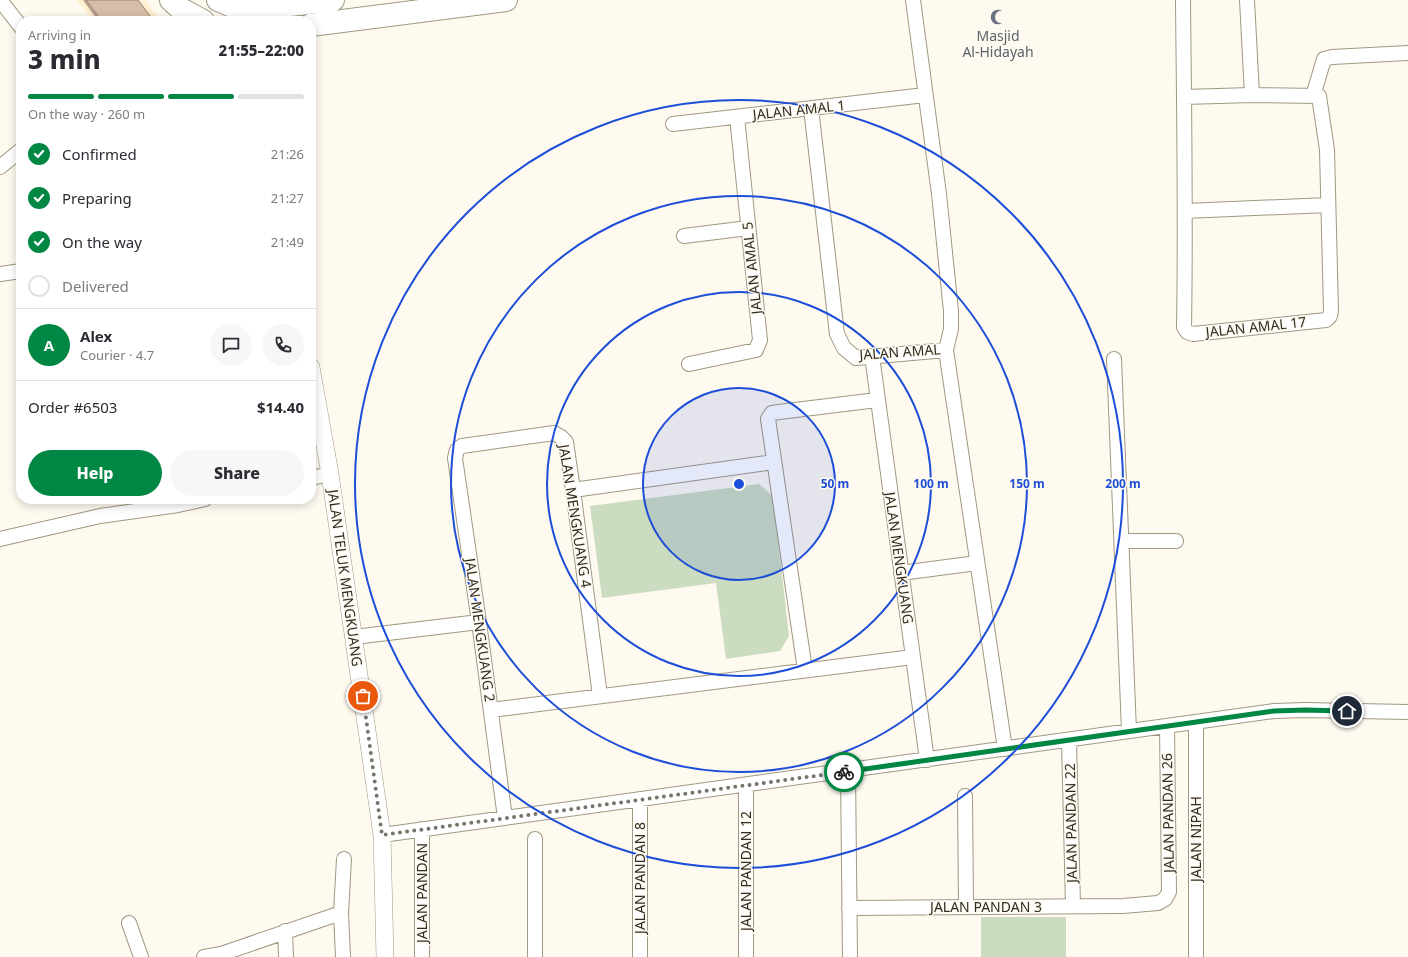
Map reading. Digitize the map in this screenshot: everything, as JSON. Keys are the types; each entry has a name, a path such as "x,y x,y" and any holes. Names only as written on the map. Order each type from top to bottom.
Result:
{"highway":[{"path":"171,0 181,9 194,16"},
{"path":"218,0 226,4 239,15 255,9 333,0"},
{"path":"316,24 506,0"}],"street":[{"path":"0,0 16,21"},
{"name":"JALAN AMAL","path":"811,108 837,334 844,348 856,358 946,350 951,329 951,311 939,194 925,95 914,0"},
{"path":"1183,0 1185,211 1328,204 1327,150 1319,96 1252,95 1184,97"},
{"path":"1247,0 1252,95"},
{"path":"1313,96 1324,59 1332,57 1408,53"},
{"name":"JALAN AMAL 1","path":"673,124 925,95"},
{"name":"JALAN AMAL 5","path":"689,364 756,350 760,340 737,117"},
{"path":"0,167 16,154"},
{"name":"JALAN AMAL 17","path":"1185,211 1184,327 1187,332 1193,334 1326,320 1330,316 1331,311 1328,204"},
{"path":"684,236 748,228"},
{"path":"0,274 16,272"},
{"path":"946,350 1005,749"},
{"name":"JALAN MENGKUANG","path":"872,356 927,760"},
{"path":"1114,359 1129,731"},
{"path":"805,670 768,419 772,414 779,412 877,400"},
{"name":"JALAN TELUK MENGKUANG","path":"316,411 330,474 382,835 385,957"},
{"name":"JALAN MENGKUANG 4","path":"462,446 554,433 561,436 566,442 600,696"},
{"name":"JALAN MENGKUANG 2","path":"462,446 457,450 455,458 479,622 505,818"},
{"path":"573,490 774,462"},
{"path":"316,477 330,474"},
{"path":"0,539 100,516 166,504"},
{"path":"1122,541 1176,541"},
{"path":"901,572 977,563"},
{"path":"354,637 479,622"},
{"path":"491,710 913,657"},
{"path":"382,835 1274,711 1305,710 1408,712"},
{"name":"JALAN NIPAH","path":"1196,722 1196,957"},
{"name":"JALAN PANDAN 26","path":"1165,899 1169,892 1167,726"},
{"name":"JALAN PANDAN 22","path":"1069,740 1073,906"},
{"path":"848,771 850,957"},
{"name":"JALAN PANDAN 12","path":"746,785 746,957"},
{"path":"965,796 966,907"},
{"name":"JALAN PANDAN 8","path":"640,799 640,957"},
{"name":"JALAN PANDAN","path":"422,829 422,957"},
{"path":"535,840 535,957"},
{"path":"343,957 341,913 344,859"},
{"name":"JALAN PANDAN 3","path":"850,908 1123,906 1158,903 1165,899"},
{"path":"204,957 221,955 285,931 341,913"},
{"path":"129,924 141,957"},
{"path":"285,931 286,957"}],"shaded area":[{"path":"77,0 145,0 157,16 89,16"}],"green space":[{"path":"759,484 773,496 789,636 780,651 726,659 716,583 602,598 590,506"},
{"path":"981,917 1066,917 1066,957 981,957"}],"building":[{"path":"86,0 138,0 150,16 98,16"}],"way so far":[{"path":"363,696 382,835 844,772"}],"place":[{"name":"Masjid Al-Hidayah","path":"998,17"}],"route":[{"path":"844,772 1274,711 1347,711"}]}
